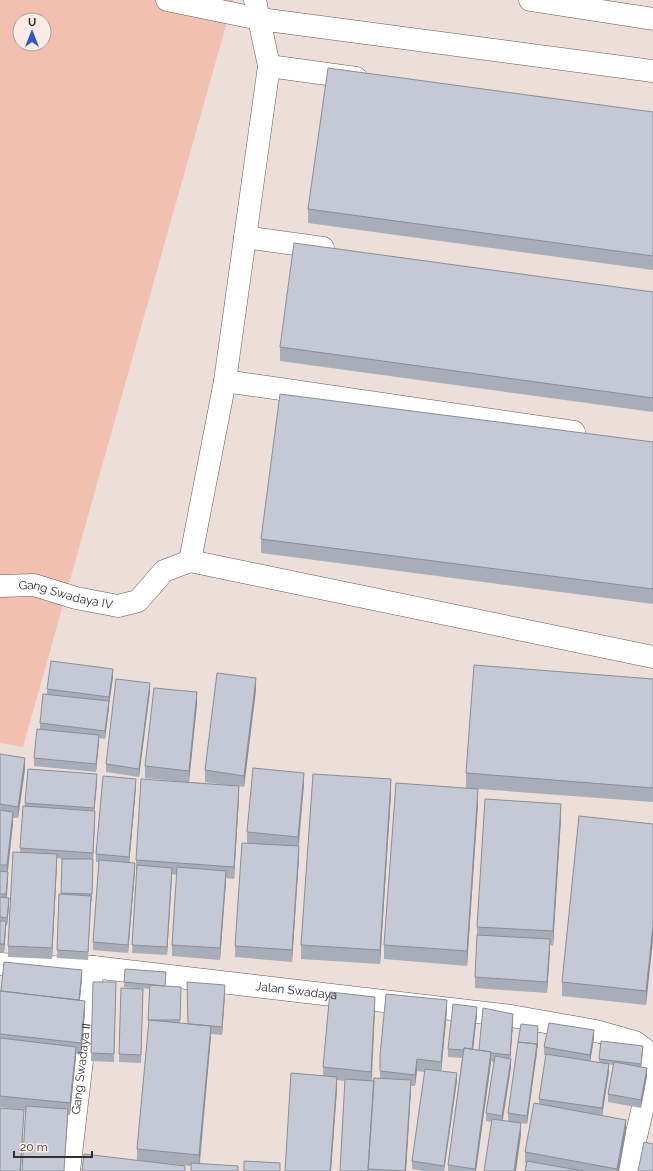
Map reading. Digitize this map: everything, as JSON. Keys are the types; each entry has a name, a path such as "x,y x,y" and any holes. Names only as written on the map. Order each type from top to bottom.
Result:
{"street":[{"path":"167,0 258,9 653,71"},
{"path":"530,0 653,19"},
{"path":"258,9 269,66 225,381 190,561 653,657"},
{"path":"269,66 379,81"},
{"path":"245,237 339,250"},
{"path":"225,381 591,434"},
{"name":"Gang Swadaya IV","path":"0,586 34,585 76,598 118,606 138,601 164,571 190,561"},
{"name":"Jalan Swadaya","path":"0,964 69,968 94,967 511,1016 596,1031 635,1042 647,1051 653,1063"},
{"name":"Gang Swadaya II","path":"69,1171 94,967"},
{"path":"628,1171 653,1063"}],"shaded area":[{"path":"0,0 233,0 23,747 0,743"}],"building":[{"path":"328,68 653,112 653,256 308,209"},
{"path":"294,243 653,292 653,398 280,347"},
{"path":"280,394 653,442 653,589 261,539"},
{"path":"51,661 113,669 109,697 47,689"},
{"path":"474,665 653,679 653,788 466,773"},
{"path":"217,673 256,678 244,776 205,770"},
{"path":"116,679 150,683 139,769 106,764"},
{"path":"154,688 197,692 189,771 145,766"},
{"path":"43,694 109,701 105,731 40,723"},
{"path":"37,729 99,735 96,764 34,758"},
{"path":"0,754 25,758 18,807 0,804"},
{"path":"253,768 304,773 298,837 247,832"},
{"path":"28,769 97,774 94,808 25,803"},
{"path":"313,774 391,779 380,950 301,945"},
{"path":"103,776 136,779 129,857 96,854"},
{"path":"141,779 239,786 234,867 136,860"},
{"path":"396,783 478,789 467,951 384,945"},
{"path":"485,799 561,804 553,931 477,927"},
{"path":"23,806 95,811 93,853 20,848"},
{"path":"0,810 13,812 7,865 0,865"},
{"path":"579,816 653,824 653,926 646,991 562,982"},
{"path":"242,843 299,846 292,950 235,946"},
{"path":"13,852 57,854 52,948 8,946"},
{"path":"62,859 93,859 92,894 61,893"},
{"path":"99,860 135,863 128,945 93,942"},
{"path":"137,865 172,868 167,947 132,945"},
{"path":"177,867 226,871 220,948 172,945"},
{"path":"0,871 8,872 6,894 0,894"},
{"path":"59,894 91,896 88,952 57,950"},
{"path":"0,897 9,898 7,918 0,917"},
{"path":"0,921 6,921 4,944 0,944"},
{"path":"477,935 550,939 547,982 475,977"},
{"path":"4,962 82,970 79,1000 1,991"},
{"path":"125,969 166,972 165,986 124,982"},
{"path":"93,982 116,982 114,1054 91,1053"},
{"path":"187,982 225,985 222,1027 188,1024"},
{"path":"150,985 181,987 180,1020 148,1020"},
{"path":"121,988 143,989 141,1055 119,1054"},
{"path":"0,991 85,1001 81,1043 0,1034"},
{"path":"330,992 375,997 371,1072 323,1067"},
{"path":"386,994 447,1000 441,1062 417,1059 415,1075 380,1071"},
{"path":"453,1004 477,1007 472,1049 448,1049"},
{"path":"483,1008 513,1014 510,1055 479,1050"},
{"path":"149,1020 211,1026 199,1155 137,1149"},
{"path":"549,1023 594,1030 590,1055 544,1047"},
{"path":"521,1024 538,1026 537,1048 537,1044 518,1042"},
{"path":"0,1038 76,1047 70,1103 0,1096"},
{"path":"601,1041 643,1046 641,1064 599,1059"},
{"path":"518,1042 537,1044 527,1116 508,1113"},
{"path":"464,1048 491,1052 475,1169 448,1165"},
{"path":"546,1054 609,1064 602,1108 539,1099"},
{"path":"495,1056 511,1059 502,1116 486,1113"},
{"path":"614,1062 647,1068 641,1100 608,1094"},
{"path":"425,1069 457,1073 444,1166 412,1161"},
{"path":"291,1073 337,1077 330,1171 285,1171"},
{"path":"374,1078 411,1080 405,1171 368,1169"},
{"path":"345,1079 374,1081 368,1171 340,1171"},
{"path":"534,1103 626,1120 617,1169 525,1152"},
{"path":"26,1106 68,1109 64,1171 22,1171"},
{"path":"0,1108 24,1110 20,1171 0,1171"},
{"path":"492,1119 521,1123 514,1171 484,1171"},
{"path":"644,1142 653,1144 653,1171 638,1171"},
{"path":"84,1154 185,1166 185,1171 82,1171"},
{"path":"244,1161 280,1163 280,1171 244,1171"},
{"path":"527,1161 583,1171 525,1171"},
{"path":"191,1163 238,1166 238,1171 191,1171"}]}
